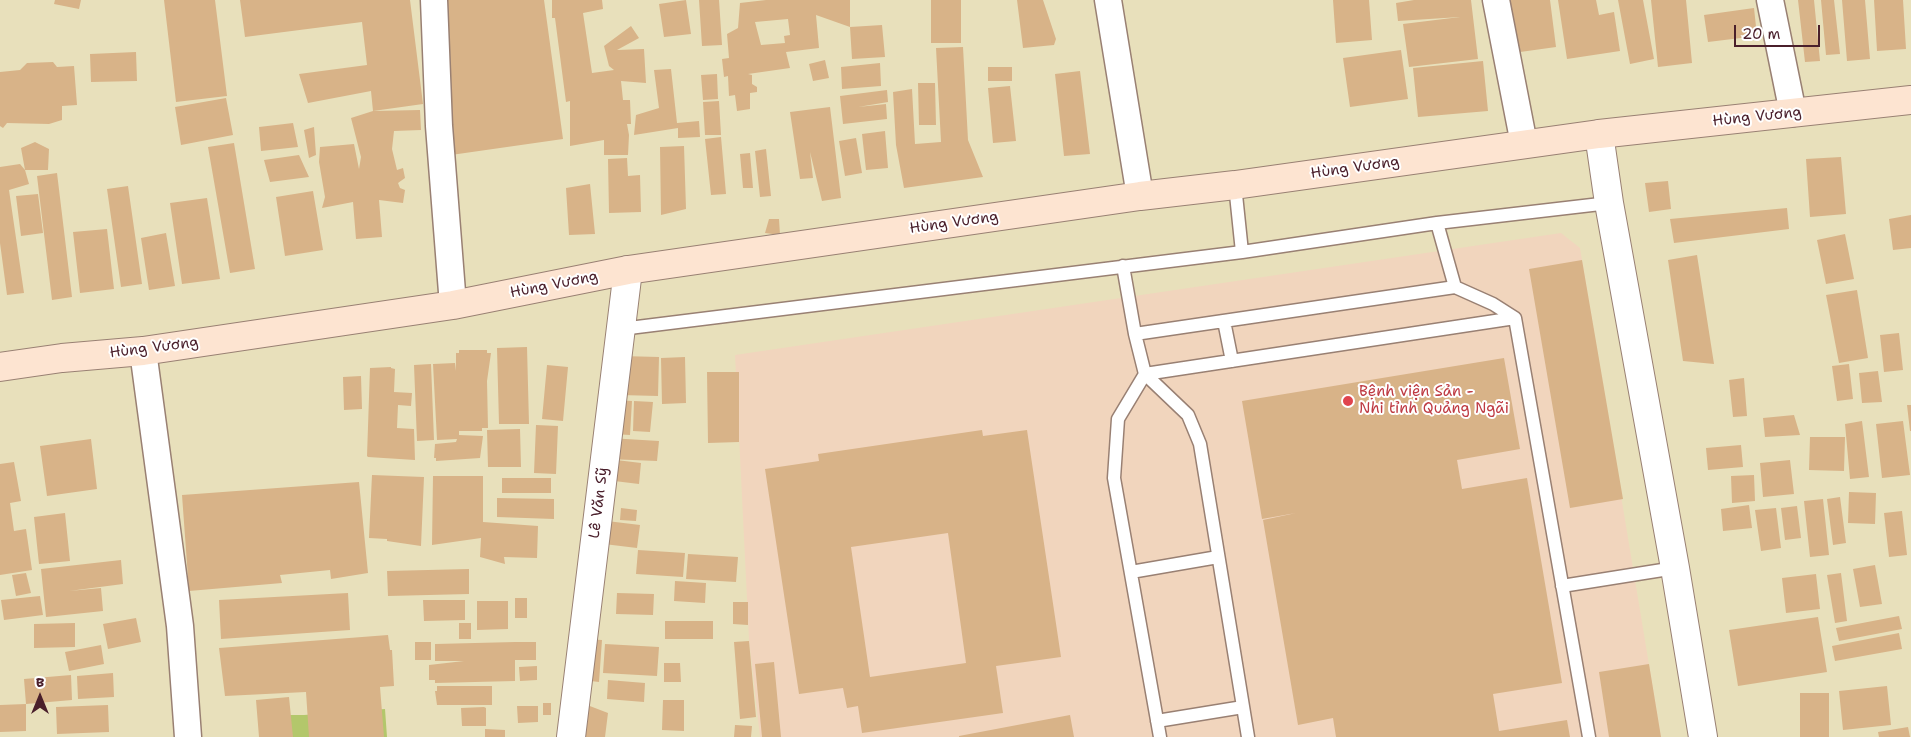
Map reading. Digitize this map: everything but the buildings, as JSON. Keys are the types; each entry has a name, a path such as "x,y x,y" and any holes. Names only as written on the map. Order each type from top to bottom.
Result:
{"main road":[{"name":"Hùng Vương","path":"0,367 62,358 143,351 452,305 628,270 1140,196 1235,185 1599,134 1911,100"}],"street":[{"path":"434,0 439,126 452,305"},
{"path":"1108,0 1140,196"},
{"path":"1496,0 1524,144"},
{"path":"1770,0 1793,113"},
{"path":"1599,134 1609,203 1675,568 1703,737"},
{"name":"Lê Văn Sỹ","path":"571,737 628,270"},
{"path":"143,351 180,626 188,737"}],"lane":[{"path":"1235,185 1242,252"},
{"path":"621,329 1242,252 1437,223 1609,203"},
{"path":"1437,223 1455,287"},
{"path":"1123,266 1135,334 1145,374 1188,415 1200,444 1248,737"},
{"path":"1135,334 1455,287 1493,304 1514,318 1589,737"},
{"path":"1145,374 1514,318"},
{"path":"1224,321 1232,361"},
{"path":"1145,374 1118,419 1114,478 1160,737"},
{"path":"1131,572 1218,557"},
{"path":"1562,586 1675,568"},
{"path":"1157,721 1243,707"}],"shaded area":[{"name":"Bệnh viện Sản - Nhi tỉnh Quảng Ngãi","path":"1561,233 1580,248 1661,737 760,737 749,640 735,355"}],"green space":[{"path":"385,709 387,737 270,737 269,715 304,715"}],"place":[{"name":"Bệnh viện Sản - Nhi tỉnh Quảng Ngãi","path":"1348,401"}]}
